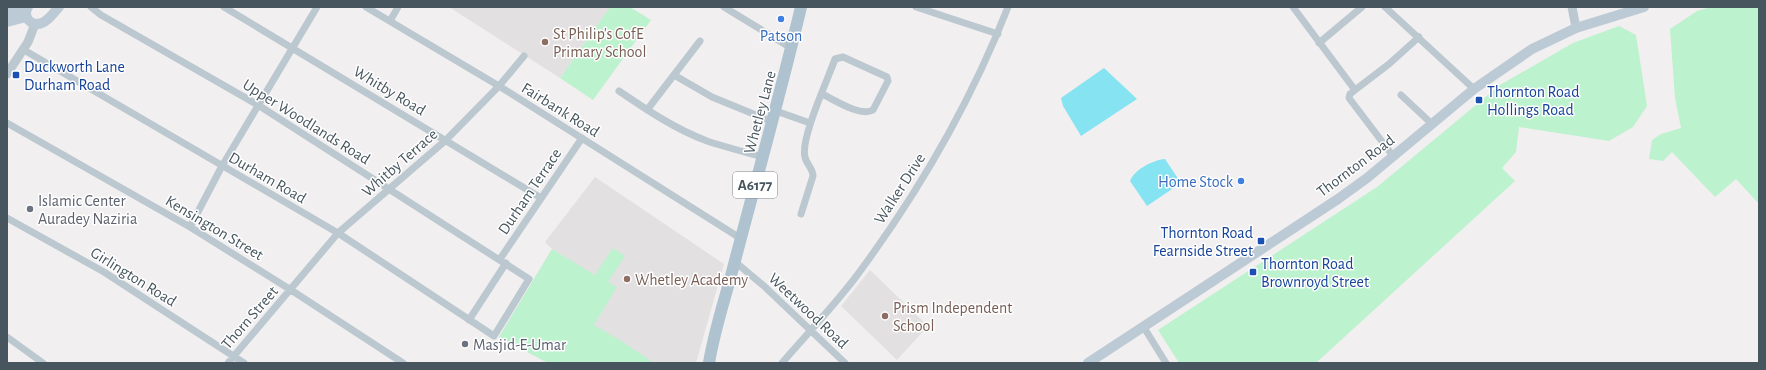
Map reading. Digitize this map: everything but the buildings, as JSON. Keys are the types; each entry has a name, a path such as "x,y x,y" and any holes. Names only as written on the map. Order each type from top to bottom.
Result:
{"main road":[{"path":"22,10 30,21 35,24 40,24 47,20 59,7"},
{"name":"Whetley Lane","path":"709,363 740,238 775,116 801,7"},
{"name":"Thornton Road","path":"1088,363 1338,199 1394,156 1474,89 1532,49 1576,28 1644,7"},
{"path":"7,13 22,10"},
{"path":"7,22 22,10"}],"street":[{"name":"Upper Woodlands Road","path":"91,7 101,15 258,105 530,279 494,336"},
{"name":"Whitby Road","path":"224,7 542,198"},
{"path":"190,227 222,166 291,47 317,7"},
{"name":"Fairbank Road","path":"366,7 500,86 740,238"},
{"path":"390,21 398,7"},
{"path":"724,7 791,48"},
{"path":"916,7 998,34"},
{"name":"Walker Drive","path":"782,363 854,279 896,220 934,158 998,34 1008,7"},
{"path":"1293,7 1355,90"},
{"path":"1319,42 1362,7"},
{"path":"1385,7 1474,89"},
{"path":"1572,7 1576,28"},
{"path":"7,74 32,36 35,24"},
{"path":"1394,156 1349,98 1350,94 1389,64 1419,37"},
{"path":"647,110 700,41"},
{"name":"Durham Road","path":"24,50 338,233 494,336"},
{"name":"Whitby Terrace","path":"291,290 338,233 446,140 500,86 524,56"},
{"path":"800,214 813,176 813,170 805,157 807,136 810,124 835,59 843,57 887,77 888,81 873,110 868,112 861,112 822,94"},
{"path":"674,75 712,97 775,116 810,124"},
{"path":"619,91 647,110 707,141 763,157"},
{"path":"1401,95 1432,124"},
{"name":"Kensington Street","path":"7,123 190,227 291,290 403,363"},
{"name":"Durham Terrace","path":"469,320 542,198 582,138"},
{"name":"Girlington Road","path":"7,218 104,272 244,363"},
{"name":"Weetwood Road","path":"734,261 764,286 845,363"},
{"name":"Thorn Street","path":"228,363 291,290"},
{"path":"1143,326 1166,363"},
{"path":"7,338 43,363"}],"shaded area":[{"name":"St Philip's CofE Primary School","path":"449,7 610,7 560,78"},
{"name":"Whetley Academy","path":"595,177 724,264 696,363 548,363 499,337 552,249 545,242"},
{"name":"Prism Independent School","path":"870,270 928,326 897,360 841,306"}],"green space":[{"path":"610,7 630,7 651,20 593,100 560,78"},
{"path":"1711,7 1759,7 1759,204 1736,179 1715,197 1672,152 1663,161 1649,159 1652,140 1661,134 1681,128 1675,98 1670,29 1697,11"},
{"path":"1619,26 1636,35 1647,106 1633,127 1609,141 1519,127 1516,152 1502,168 1515,181 1316,363 1179,363 1158,330 1377,187 1500,85 1573,43"},
{"path":"613,248 625,256 608,282 617,287 594,325 654,363 548,363 499,337 552,249 595,275"}],"water":[{"path":"1104,68 1137,99 1081,136 1063,106 1061,98"},
{"path":"1165,159 1181,183 1147,206 1130,181 1140,169 1155,161"}],"place":[{"name":"Patson","path":"781,19"},
{"name":"St Philip's CofE Primary School","path":"545,42"},
{"name":"Duckworth Lane Durham Road","path":"16,75"},
{"name":"Thornton Road Hollings Road","path":"1479,100"},
{"name":"Home Stock","path":"1241,181"},
{"name":"Islamic Center Auradey Naziria","path":"30,209"},
{"name":"Thornton Road Fearnside Street","path":"1261,241"},
{"name":"Thornton Road Brownroyd Street","path":"1253,272"},
{"name":"Whetley Academy","path":"627,279"},
{"name":"Prism Independent School","path":"885,316"},
{"name":"Masjid-E-Umar","path":"465,344"}]}
